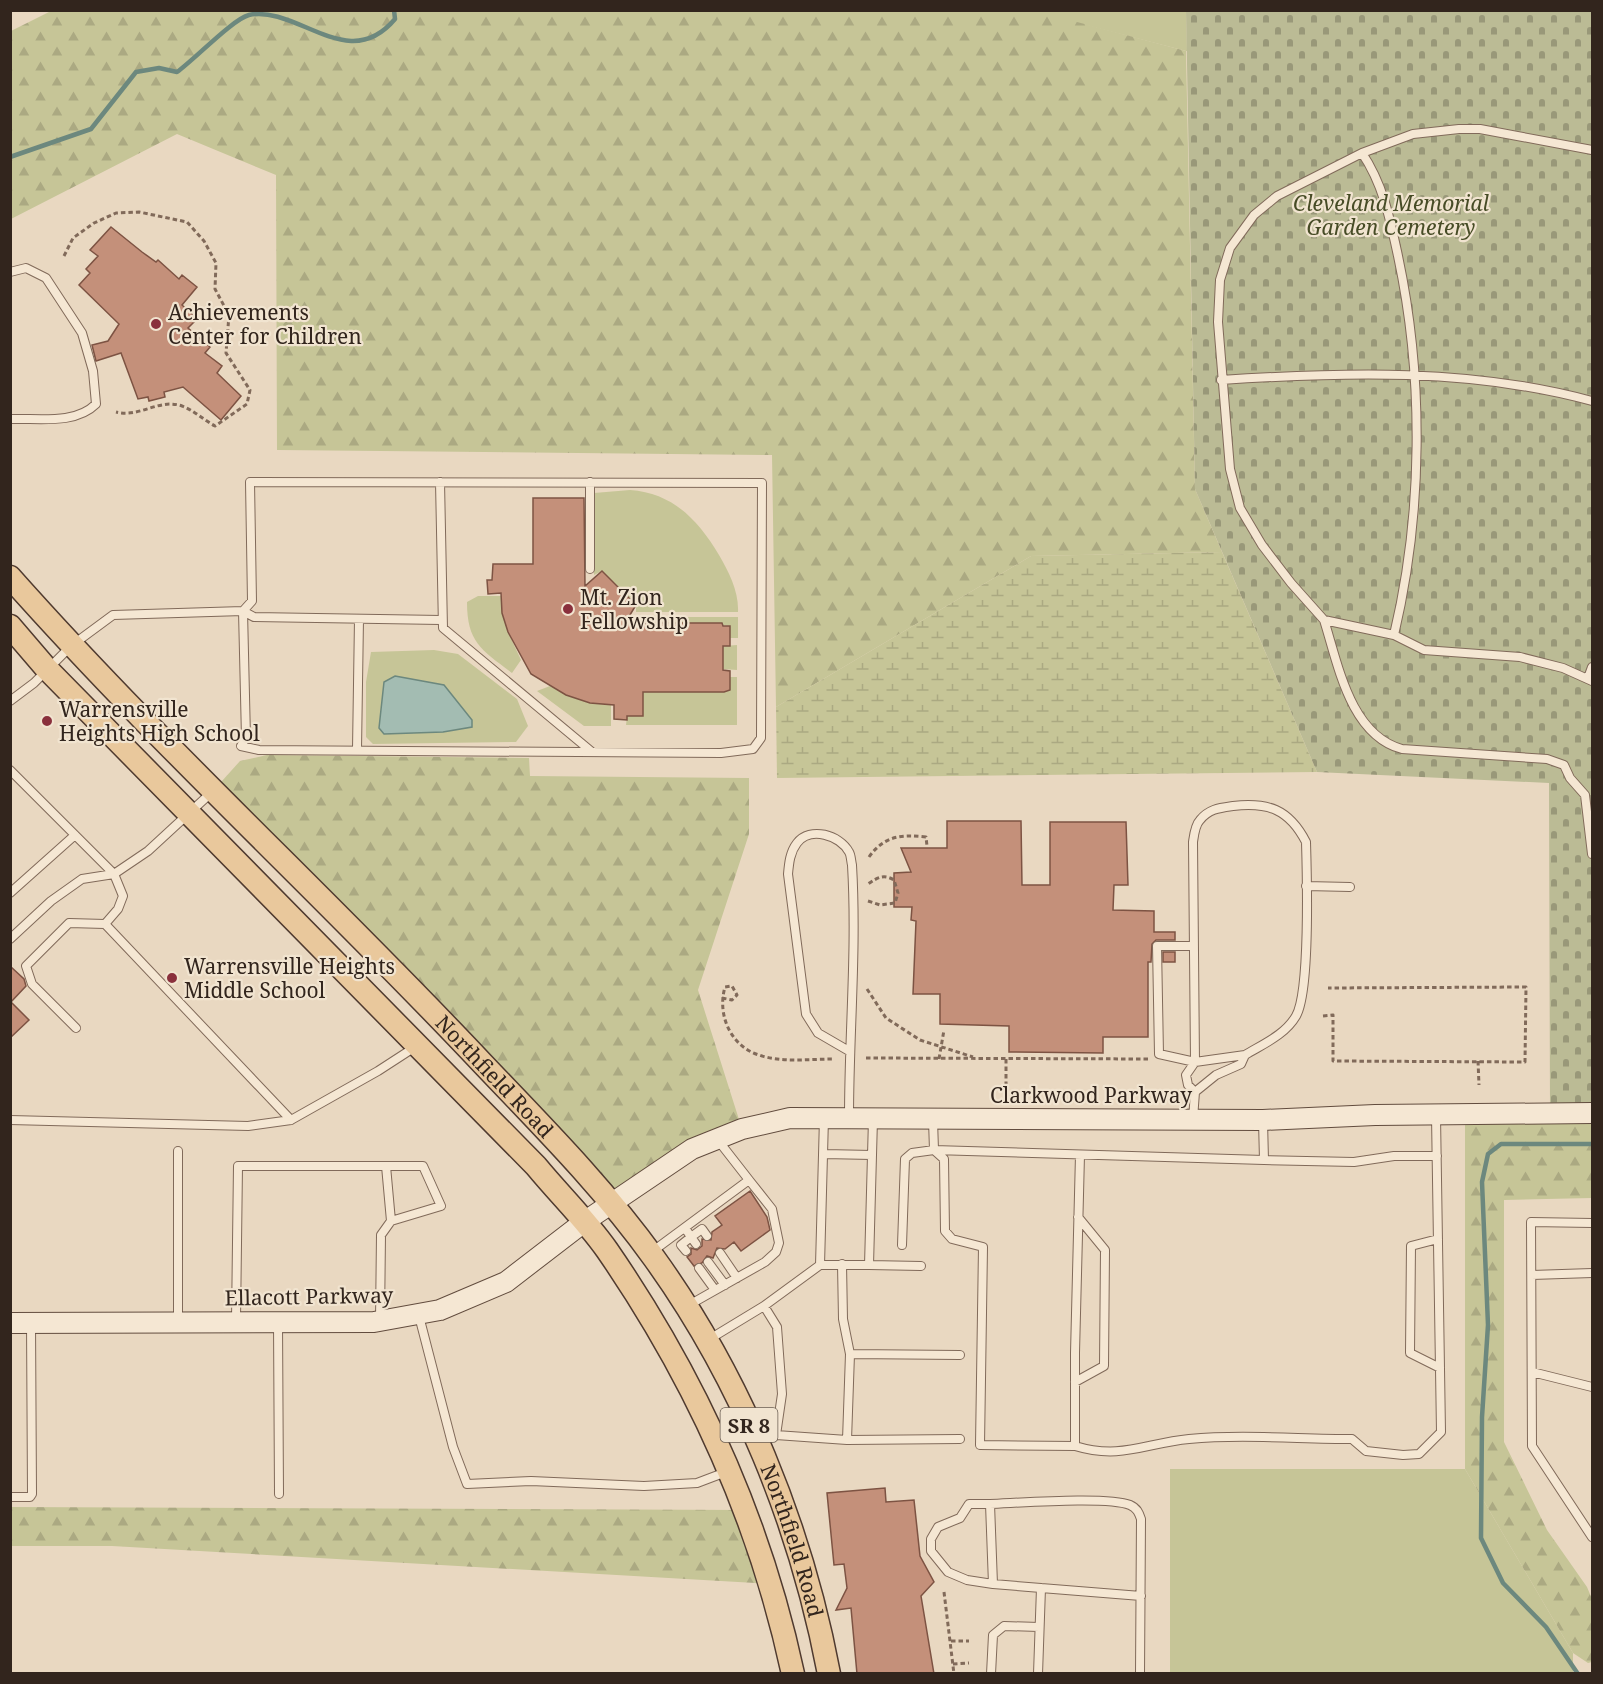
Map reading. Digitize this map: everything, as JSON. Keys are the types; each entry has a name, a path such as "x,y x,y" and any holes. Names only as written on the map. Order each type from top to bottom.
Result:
{"main road":[{"name":"Northfield Road","path":"10,577 71,646 452,1030 612,1203 650,1253 767,1439 777,1489 800,1556 829,1674"},
{"name":"Northfield Road","path":"10,626 46,668 536,1166 605,1248 663,1338 731,1470 771,1584 794,1674"}],"street":[{"name":"Clarkwood Parkway","path":"612,1203 692,1149 742,1129 790,1118 1263,1120 1436,1114 1593,1113"},
{"name":"Ellacott Parkway","path":"10,1323 380,1321 419,1316 464,1303 506,1282 612,1203"}],"lane":[{"path":"1593,150 1480,129 1459,129 1413,134 1362,153 1277,196 1254,215 1230,248 1220,280 1218,322 1221,381 1230,469 1240,508 1262,545 1324,620 1345,686 1367,726 1391,746 1402,749 1547,759 1564,765 1570,778 1585,795 1593,854"},
{"path":"1362,153 1380,186 1394,237 1411,329 1415,497 1401,605 1394,635"},
{"path":"10,273 26,268 46,278 82,333 93,371 96,404 88,412 75,417 10,419"},
{"path":"1221,381 1299,375 1413,374 1500,382 1593,401"},
{"path":"250,482 440,482 762,483 761,738 753,749 721,753 258,750 241,746 246,738 243,611 252,601 250,482"},
{"path":"440,482 441,620 443,628 592,752"},
{"path":"590,482 590,569"},
{"path":"10,701 34,683 46,668 98,623 113,615 243,611 255,617 441,620"},
{"path":"357,749 359,619"},
{"path":"1324,620 1394,635 1424,650 1520,657 1563,668 1590,679 1593,667"},
{"path":"10,770 114,874 123,896 118,909 105,924"},
{"path":"10,939 51,901 82,879 114,874 148,851 191,814 213,791"},
{"path":"1194,946 1157,946 1159,1054 1195,1062 1245,1055 1280,1035 1296,1016 1304,992 1306,842 1298,827 1279,811 1264,805 1212,809 1198,822 1193,842 1194,946 1195,1062 1186,1075 1188,1085 1195,1092"},
{"path":"849,1051 818,1033 806,1014 788,874 790,856 798,841 811,835 827,834 840,841 848,851 852,865 854,1005 849,1051 849,1117"},
{"path":"10,893 75,835"},
{"path":"1306,886 1350,887"},
{"path":"76,1028 32,984 26,966 69,923 105,924 291,1120"},
{"path":"10,1120 248,1126 291,1120 378,1071 418,1045"},
{"path":"1193,1119 1195,1092 1216,1075 1241,1064 1245,1055"},
{"path":"933,1118 934,1150 944,1159 945,1231 952,1239 983,1247 980,1445 1075,1446 1089,1451 1128,1452 1188,1439 1352,1439 1366,1451 1403,1455 1419,1454 1441,1432 1436,1114"},
{"path":"820,1265 824,1117"},
{"path":"869,1265 873,1118"},
{"path":"1263,1120 1264,1160"},
{"path":"685,1307 765,1262 776,1252 779,1243 772,1209 716,1138"},
{"path":"902,1245 905,1159 912,1154 934,1150 1354,1162 1394,1156 1437,1156"},
{"path":"178,1151 178,1322"},
{"path":"824,1154 872,1155"},
{"path":"1075,1446 1080,1155"},
{"path":"236,1322 238,1166 423,1166 441,1206 391,1221 381,1235 380,1321"},
{"path":"386,1166 391,1221"},
{"path":"650,1253 749,1180"},
{"path":"1075,1382 1104,1366 1105,1250 1078,1217"},
{"path":"1593,1223 1531,1222 1532,1446 1593,1537"},
{"path":"685,1228 693,1241"},
{"path":"686,1251 681,1245 693,1241 702,1229 707,1236"},
{"path":"1438,1239 1411,1246 1410,1353 1440,1368"},
{"path":"720,1253 737,1278"},
{"path":"708,1262 725,1285"},
{"path":"842,1264 843,1319 850,1354 847,1440"},
{"path":"706,1341 764,1306 820,1265 921,1266"},
{"path":"699,1269 715,1290"},
{"path":"1532,1275 1593,1273"},
{"path":"764,1306 777,1327 782,1394 767,1439 960,1439"},
{"path":"419,1316 453,1448 467,1484 531,1481 644,1486 697,1483 731,1470"},
{"path":"10,1497 30,1497 33,1494 31,1322"},
{"path":"278,1322 279,1494"},
{"path":"850,1354 960,1355"},
{"path":"1532,1372 1593,1386"},
{"path":"1140,1674 1141,1596 1141,1519 1137,1509 1128,1504 1100,1502 969,1504 960,1518 938,1527 931,1539 931,1551 948,1572 967,1580 1141,1596"},
{"path":"990,1504 993,1584"},
{"path":"1038,1674 1041,1588"},
{"path":"991,1674 993,1635 1004,1626 1039,1627"}],"path":[{"path":"64,256 73,238 94,223 116,213 139,212 187,222 204,241 216,262 215,289 229,315 226,353 250,390 247,404 215,426 180,405 164,404 128,415 116,412"},
{"path":"869,857 876,847 890,837 926,837 927,846"},
{"path":"868,884 878,877 888,876 894,880 898,893 895,903 889,905 868,901"},
{"path":"722,998 732,1000 737,995 732,986 725,987 722,998 722,1010 729,1032 758,1055 793,1060 834,1059"},
{"path":"1323,1016 1333,1015 1333,1061 1525,1062 1526,987 1328,988"},
{"path":"867,989 886,1018 920,1040 976,1059"},
{"path":"939,1059 944,1030"},
{"path":"866,1058 1150,1059"},
{"path":"1006,1059 1006,1101"},
{"path":"1478,1061 1479,1085"},
{"path":"944,1592 954,1674"},
{"path":"951,1641 969,1641"},
{"path":"953,1664 969,1663"}],"green space":[{"path":"1032,10 1186,51 1195,489 1222,552 1031,556 776,707 772,455 277,450 276,175 177,134 11,219 11,31 51,11"},
{"path":"1032,11 1186,11 1187,51 1186,51"},
{"name":"Cleveland Memorial Garden Cemetery","path":"1186,11 1592,11 1592,1113 1550,1113 1549,783 1317,772 1195,489"},
{"path":"630,490 659,496 672,503 702,530 719,555 733,582 738,612 636,612 636,605 602,571 594,575 594,493"},
{"path":"1222,552 1317,772 777,778 776,707 1031,556"},
{"path":"478,596 501,596 508,632 521,660 512,673 492,658 473,636 467,602"},
{"path":"658,617 738,617 738,638 730,638 730,626 722,623 658,623"},
{"path":"737,645 737,670 723,669 723,646"},
{"path":"434,650 458,654 517,699 528,726 516,742 373,744 366,737 366,682 371,652"},
{"path":"730,677 737,677 737,725 626,725 627,716 643,716 643,692 723,692 730,690"},
{"path":"550,686 590,703 611,705 611,726 584,726 537,691"},
{"path":"267,755 529,758 530,776 749,778 749,834 698,990 742,1129 612,1203 213,791 240,761"},
{"path":"1465,1119 1592,1122 1592,1198 1504,1200 1504,1442 1547,1530 1587,1587 1592,1599 1592,1662 1588,1663 1573,1653 1465,1469"},
{"path":"1170,1469 1465,1469 1573,1653 1573,1673 1170,1673"},
{"path":"11,1507 746,1510 771,1584 112,1546 11,1546"}],"shaded area":[{"path":"395,676 444,685 472,720 472,727 443,732 384,734 379,728 384,682"}],"building":[{"name":"Achievements Center for Children","path":"111,227 156,262 158,260 179,279 182,275 197,287 182,305 197,319 188,328 210,347 205,353 222,366 217,373 241,396 221,420 183,387 164,392 165,397 149,401 148,397 138,399 121,353 96,361 92,345 108,341 119,324 79,285 90,273 86,269 98,256 90,250"},
{"name":"Mt. Zion Fellowship","path":"533,498 584,498 585,586 602,571 636,605 625,623 722,623 723,626 730,626 730,646 723,646 723,670 730,671 730,690 724,692 643,692 643,716 627,716 627,720 614,719 614,705 590,703 566,695 531,674 508,632 502,613 501,593 488,594 487,580 492,580 493,564 533,564"},
{"path":"947,821 1021,821 1022,885 1050,885 1050,822 1126,822 1128,885 1114,885 1113,910 1154,911 1154,932 1175,932 1175,940 1156,940 1152,944 1151,962 1148,962 1148,1037 1103,1037 1103,1053 1009,1052 1009,1026 940,1024 940,994 913,994 916,921 911,920 912,907 894,907 894,873 911,872 901,848 947,848"},
{"path":"1163,952 1175,952 1175,962 1163,962"},
{"path":"10,966 24,979 26,986 11,1002 29,1020 10,1038"},
{"path":"750,1191 767,1217 770,1230 741,1251 734,1242 725,1249 717,1248 713,1258 707,1256 702,1263 694,1266 687,1257 691,1254 691,1248 697,1250 702,1246 702,1239 711,1240 712,1232 722,1225 715,1216"},
{"path":"885,1488 886,1502 914,1500 920,1556 934,1582 921,1596 934,1674 857,1674 851,1608 836,1610 847,1588 844,1564 834,1565 827,1493"}],"waterway":[{"path":"10,157 91,129 136,72 159,68 177,72 234,24 249,15 267,15 286,19 341,40 359,41 377,34 395,19 394,10"},
{"path":"1578,1674 1546,1627 1503,1583 1481,1538 1482,1417 1488,1325 1482,1182 1488,1154 1501,1144 1592,1144"}],"place":[{"name":"Achievements Center for Children","path":"156,324"},
{"name":"Mt. Zion Fellowship","path":"568,609"},
{"name":"Warrensville Heights High School","path":"47,721"},
{"name":"Warrensville Heights Middle School","path":"172,978"}]}
